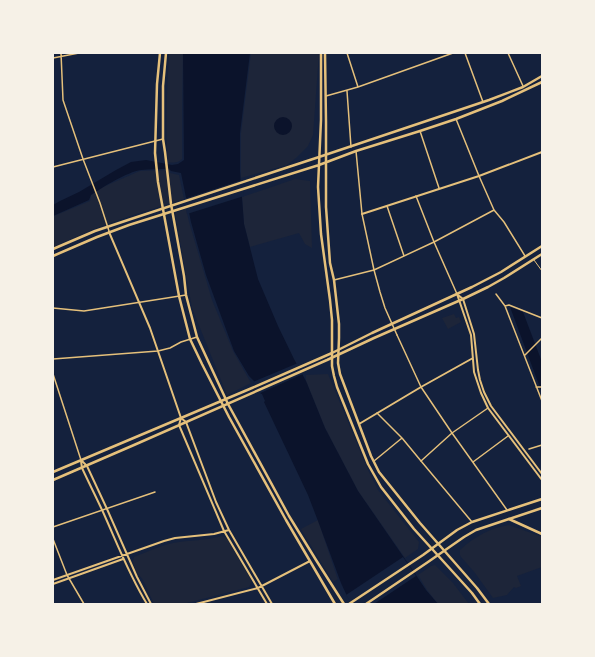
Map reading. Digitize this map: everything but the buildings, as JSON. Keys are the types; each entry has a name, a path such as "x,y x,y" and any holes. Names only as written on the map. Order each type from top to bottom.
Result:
{"main road":[{"path":"160,53 157,84 155,141 157,174 179,296 190,339 220,401 286,520 335,604"},
{"path":"166,53 163,86 163,139 171,204 186,295 197,337 225,399 289,516 344,604"},
{"path":"321,53 321,120 318,187 332,320 333,371 337,387 371,472 390,500 480,604"},
{"path":"325,53 327,232 339,331 338,363 340,374 373,461 379,472 489,604"},
{"path":"53,249 95,231 484,102 523,87 542,76"},
{"path":"53,256 129,225 319,165 456,119 502,101 542,82"},
{"path":"53,472 339,350 458,294 485,280 542,246"},
{"path":"53,480 179,426 463,299 488,287 542,254"},
{"path":"349,604 432,549 456,530 472,522 542,499"},
{"path":"366,604 476,530 542,508"},
{"path":"509,519 542,534"}],"street":[{"path":"61,53 64,100 109,232 140,302 181,418 186,422 216,502 229,530 272,604"},
{"path":"53,58 79,53"},
{"path":"347,53 358,87"},
{"path":"326,96 347,91 453,53"},
{"path":"465,53 484,102"},
{"path":"508,53 523,87"},
{"path":"347,91 351,147"},
{"path":"456,119 494,210 504,222 526,256"},
{"path":"420,131 439,188"},
{"path":"53,167 163,139"},
{"path":"356,152 362,214 374,270 380,292 394,329 421,387 507,510"},
{"path":"362,214 479,176 542,152"},
{"path":"416,196 434,242 458,294 471,335 474,372 481,393 488,408 542,480"},
{"path":"387,206 404,256"},
{"path":"334,280 374,270 434,242 494,210"},
{"path":"458,294 463,299 474,334 478,370 484,392 491,406 542,474"},
{"path":"496,294 505,306 524,355 539,387 542,401"},
{"path":"53,308 84,311 186,295"},
{"path":"505,306 509,305 542,318"},
{"path":"53,359 158,351 170,348 181,342 197,337"},
{"path":"524,355 542,338"},
{"path":"359,424 377,412 473,358"},
{"path":"53,374 81,460 82,468 131,577 147,604"},
{"path":"421,461 452,433 488,408"},
{"path":"377,412 402,438 472,522"},
{"path":"181,418 179,426 224,531 267,604"},
{"path":"473,462 508,436"},
{"path":"373,461 402,438"},
{"path":"529,449 542,444"},
{"path":"81,460 87,466 126,555 151,604"},
{"path":"53,527 155,492"},
{"path":"53,580 175,538 206,535 229,530"},
{"path":"53,539 68,578 84,604"},
{"path":"53,584 123,559 126,555"},
{"path":"196,604 258,588 310,561"}],"lane":[{"path":"534,259 542,271"}],"shaded area":[{"path":"169,53 183,53 182,159 174,163 168,162 167,148"},
{"path":"183,53 250,53 240,133 240,172 244,224 258,279 278,326 306,381 325,428 358,491 426,590 438,604 353,604 347,596 308,495 264,402 265,401 262,394 234,351 206,275 191,222 181,173 171,171 169,169 148,169 135,171 102,188 91,195 89,200 53,216 53,205 131,162 146,160 172,165 178,164 184,160"},
{"path":"251,53 319,53 313,135 308,146 287,165 241,178 241,133"},
{"path":"283,117 289,120 292,126 289,132 283,135 277,132 274,126 277,120"},
{"path":"170,170 170,173 179,175 184,199 94,229 53,247 54,216 90,201 91,195 103,187 140,171"},
{"path":"295,179 310,181 312,248 305,244 299,233 250,247 244,224 242,197"},
{"path":"186,209 212,300 233,351 251,383 227,395 192,308 175,213"},
{"path":"510,307 523,312 542,362 542,393"},
{"path":"454,314 456,318 459,317 461,322 448,329 442,318"},
{"path":"328,374 368,470 378,490 419,542 418,549 405,558 358,491 325,428 306,381 306,375"},
{"path":"318,520 338,579 333,582 301,529"},
{"path":"509,525 542,537 542,567 517,576 521,586 516,588 514,587 507,595 493,598 461,557 460,550 483,534 495,528"},
{"path":"222,536 228,540 251,580 249,587 183,604 154,604 143,580 136,571 133,562 134,557 158,547 173,543 210,539"},
{"path":"435,565 453,583 469,604 438,604 418,575"}],"pier":[{"path":"242,180 244,196 187,214 184,199"},
{"path":"298,363 303,374 258,394 253,382"},
{"path":"403,557 416,576 374,604 352,604 346,595"}]}
